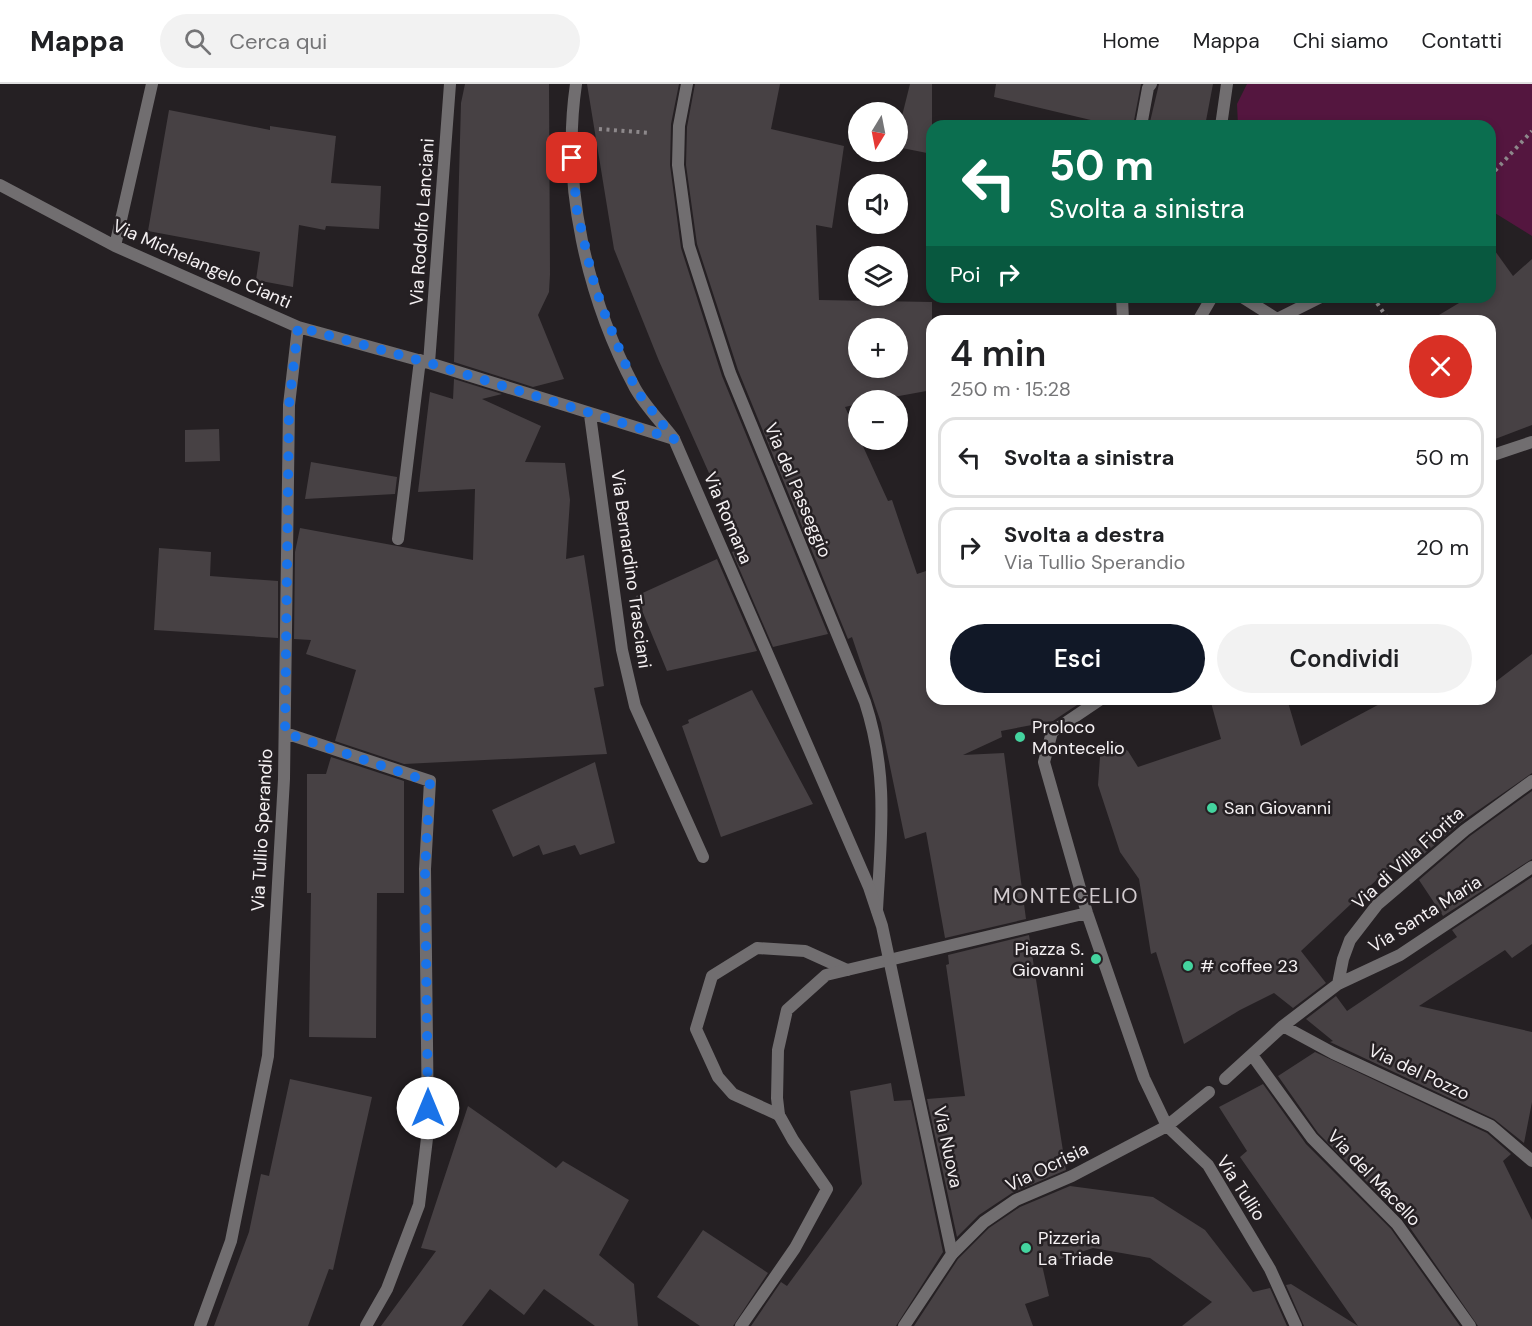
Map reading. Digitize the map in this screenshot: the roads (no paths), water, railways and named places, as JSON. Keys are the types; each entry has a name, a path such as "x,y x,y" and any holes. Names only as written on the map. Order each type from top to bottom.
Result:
{"street":[{"path":"116,246 152,84"},
{"name":"Via Rodolfo Lanciani","path":"398,539 424,362 450,84"},
{"name":"Via Romana","path":"576,84 572,129 577,211 592,276 602,307 636,390 674,439 877,910 890,962"},
{"name":"Via del Passeggio","path":"687,84 679,136 679,185 689,246 730,373 873,726 879,751 882,785 877,910"},
{"path":"1142,120 1148,88 1151,84"},
{"path":"1222,120 1227,84"},
{"name":"Via Michelangelo Cianti","path":"0,185 116,246 298,327 424,362 674,439"},
{"path":"1252,303 1271,315"},
{"path":"1285,315 1310,303"},
{"name":"Via Tullio Sperandio","path":"200,1326 231,1241 268,1056 285,733 289,405 298,327"},
{"name":"Via Bernardino Trasciani","path":"590,415 622,650 635,706 703,857"},
{"path":"1496,454 1532,441"},
{"name":"Via Tullio","path":"1092,705 1052,732 1044,762 1087,913 1144,1078 1167,1126 1208,1165 1270,1269 1296,1326"},
{"path":"285,733 430,782 425,870 428,1130 418,1205 387,1289 366,1326"},
{"name":"Via di Villa Fiorita","path":"1338,984 1350,940 1377,905 1451,841 1532,781"},
{"name":"Via Santa Maria","path":"1225,1079 1283,1026 1338,984 1400,955 1532,867"},
{"path":"741,1326 795,1248 827,1189 793,1140 779,1115 778,1050 787,1010 826,975 890,962 1087,913"},
{"path":"779,1115 733,1094 718,1077 696,1029 712,976 757,948 805,951 847,970"},
{"name":"Via Nuova","path":"890,962 952,1254"},
{"name":"Via del Pozzo","path":"1283,1026 1334,1053 1491,1126 1532,1161"},
{"name":"Via del Macello","path":"1252,1055 1312,1138 1397,1224 1470,1326"},
{"path":"1167,1126 1209,1092"},
{"name":"Via Ocrisia","path":"952,1254 984,1222 1016,1200 1072,1176 1167,1126"},
{"path":"904,1326 952,1254"}],"place":[{"name":"Proloco Montecelio","path":"1020,737"},
{"name":"San Giovanni","path":"1212,808"},
{"name":"Piazza S. Giovanni","path":"1096,959"},
{"name":"# coffee 23","path":"1188,966"},
{"name":"Pizzeria La Triade","path":"1026,1248"}],"district":[{"name":"MONTECELIO","path":"1066,896"}]}
